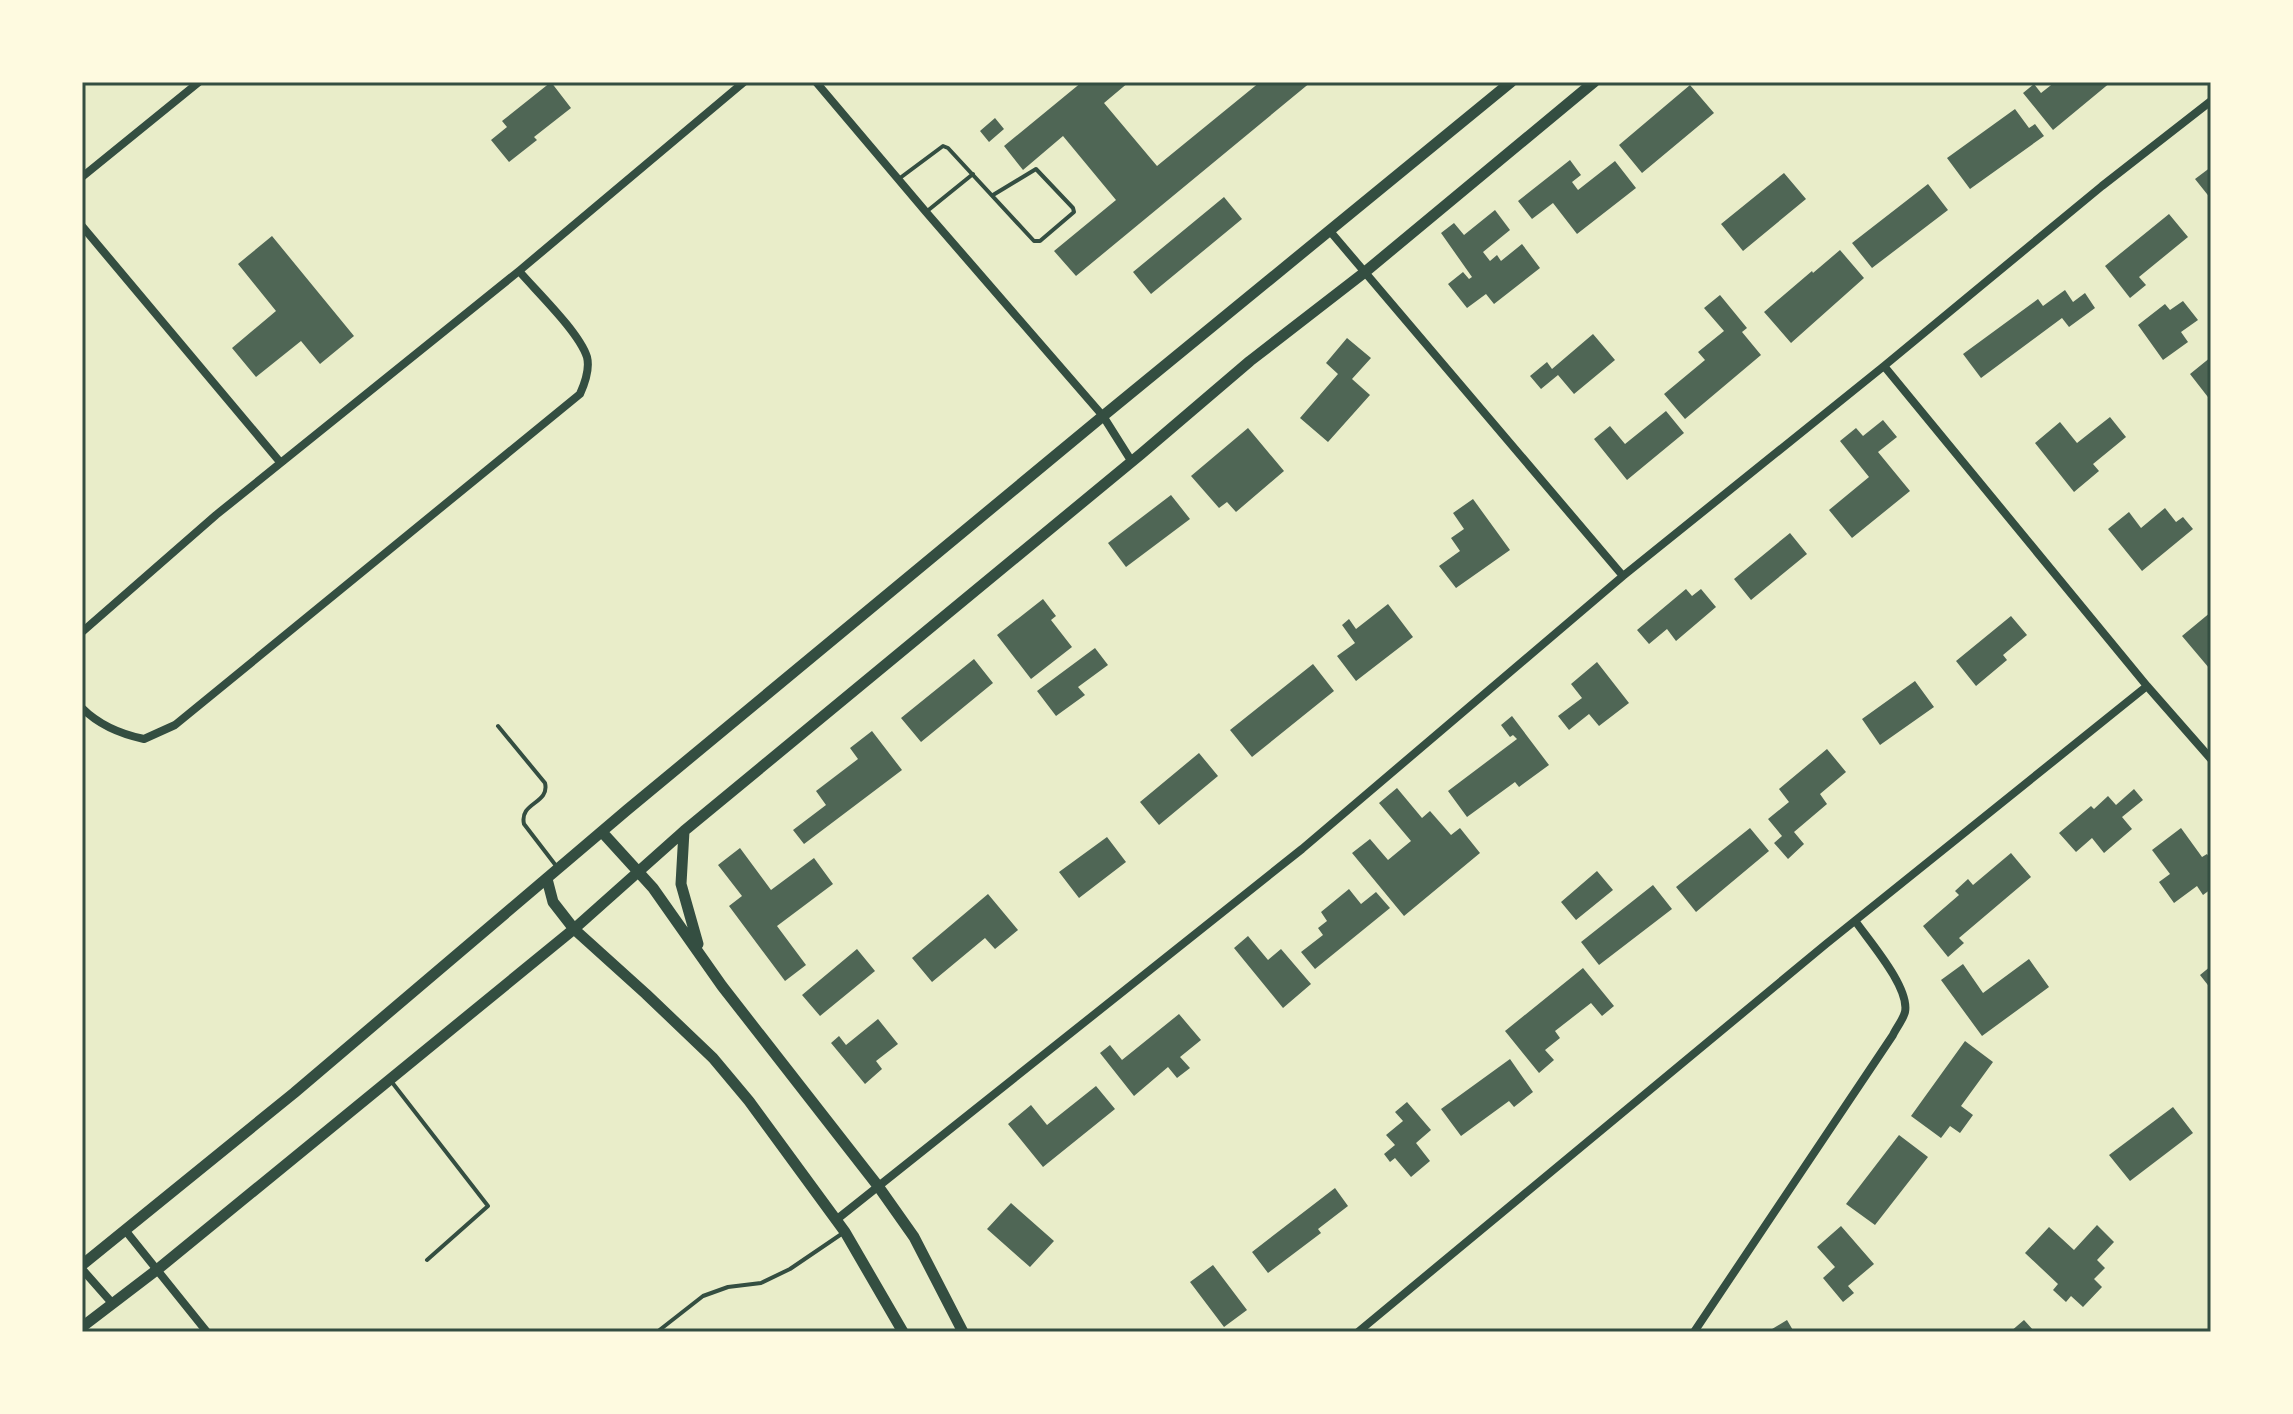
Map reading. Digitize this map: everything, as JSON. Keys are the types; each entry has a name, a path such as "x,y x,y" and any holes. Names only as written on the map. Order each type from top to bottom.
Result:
{"street":[{"path":"82,177 199,82"},
{"path":"82,632 280,462 519,271 744,82"},
{"path":"816,82 1103,416 1132,462"},
{"path":"112,1303 82,1267 1103,416 1511,82"},
{"path":"82,1327 158,1269 574,929 684,831 1250,361 1365,272 1594,82"},
{"path":"836,1220 1302,849 1623,576 2211,101"},
{"path":"82,226 280,462"},
{"path":"1329,230 1623,576"},
{"path":"82,708 92,718 111,728 144,739 175,725 580,394 586,378 587,359 571,331 519,271"},
{"path":"1884,366 2147,686 2211,759"},
{"path":"1358,1332 1719,1032 2147,686"},
{"path":"684,831 681,884 701,954"},
{"path":"602,832 639,870 722,986 878,1186 914,1237 963,1332"},
{"path":"547,879 553,902 574,929 713,1058 749,1101 845,1232 903,1332"},
{"path":"1694,1332 1905,1012 1899,986 1856,922"},
{"path":"125,1230 207,1332"}],"lane":[{"path":"898,180 943,146 1037,242 1074,212 1036,169 993,195"},
{"path":"926,212 973,174"},
{"path":"498,726 545,783 547,790 544,796 524,811 522,818 558,869"},
{"path":"389,1079 488,1206 427,1260"},
{"path":"657,1332 703,1296 728,1287 761,1283 790,1269 845,1232"}],"building":[{"path":"551,82 571,108 534,137 537,140 509,162 491,140 507,127 502,121"},
{"path":"1082,82 1129,82 1104,103 1157,166 1260,82 1311,82 1076,276 1054,251 1116,200 1063,136 1023,170 1004,146"},
{"path":"2055,82 2111,82 2053,130 2023,93 2034,84 2041,93"},
{"path":"1690,85 1714,113 1642,173 1619,145"},
{"path":"2015,109 2029,128 2035,124 2044,136 1970,189 1947,158"},
{"path":"995,118 1004,129 989,142 980,131"},
{"path":"1570,160 1581,175 1572,182 1578,190 1615,161 1636,188 1577,234 1553,203 1532,219 1518,201"},
{"path":"2211,167 2211,199 2195,179"},
{"path":"1784,173 1806,199 1743,251 1721,224"},
{"path":"1928,184 1948,210 1872,268 1852,243"},
{"path":"1224,197 1242,219 1151,294 1133,272"},
{"path":"1495,210 1510,230 1483,252 1490,261 1497,255 1501,261 1522,244 1540,268 1494,304 1486,294 1467,308 1448,284 1463,272 1469,279 1472,277 1441,233 1454,223 1464,235"},
{"path":"2169,214 2188,237 2139,277 2146,285 2130,298 2105,266"},
{"path":"272,236 354,336 320,364 301,341 256,377 232,348 276,311 238,264"},
{"path":"1840,250 1864,278 1791,343 1764,312"},
{"path":"2065,290 2073,302 2085,293 2095,308 2069,327 2062,318 1981,378 1963,354 2038,299 2043,306"},
{"path":"1720,295 1747,328 1742,332 1761,355 1685,419 1664,394 1705,360 1698,352 1724,331 1704,308"},
{"path":"2183,301 2198,320 2181,332 2188,342 2163,360 2138,325 2165,304 2170,310"},
{"path":"1593,334 1615,360 1574,394 1558,375 1541,389 1530,376 1547,362 1552,369"},
{"path":"1347,338 1371,358 1352,379 1370,395 1328,442 1300,418 1338,374 1326,363"},
{"path":"2211,357 2211,401 2190,374"},
{"path":"1666,411 1684,433 1627,480 1594,439 1610,426 1625,444"},
{"path":"2110,417 2126,437 2093,464 2099,471 2074,492 2035,443 2060,422 2077,443"},
{"path":"1883,420 1897,437 1878,452 1910,491 1852,538 1829,510 1869,477 1840,441 1856,428 1863,436"},
{"path":"1248,428 1284,471 1236,512 1227,502 1219,508 1191,476"},
{"path":"1171,495 1190,519 1126,567 1108,543"},
{"path":"1473,499 1510,550 1456,588 1439,566 1460,551 1451,538 1464,529 1453,513"},
{"path":"2165,508 2176,522 2183,517 2193,529 2142,571 2108,529 2129,512 2141,528"},
{"path":"1790,533 1807,554 1751,600 1734,579"},
{"path":"1686,589 1692,596 1701,589 1716,607 1676,641 1667,629 1649,644 1637,630"},
{"path":"1043,599 1056,616 1051,620 1072,647 1031,679 997,635"},
{"path":"1388,604 1413,637 1356,681 1337,656 1355,643 1342,625 1349,619 1356,629"},
{"path":"2211,612 2211,666 2209,668 2182,636"},
{"path":"2011,616 2027,635 2003,655 2007,660 1976,686 1956,661"},
{"path":"1095,648 1108,665 1078,687 1085,695 1056,716 1037,691"},
{"path":"974,659 993,683 921,742 901,718"},
{"path":"1597,662 1629,703 1599,726 1589,714 1569,730 1558,716 1582,698 1571,684"},
{"path":"1313,664 1334,691 1252,757 1230,730"},
{"path":"1915,681 1934,707 1880,745 1862,719"},
{"path":"1512,716 1549,765 1519,787 1515,782 1467,817 1448,791 1517,739 1513,735 1510,737 1501,725"},
{"path":"872,731 902,770 804,844 793,830 826,805 816,791 858,759 850,748"},
{"path":"1827,749 1846,772 1820,794 1827,804 1794,832 1804,844 1788,859 1774,843 1782,836 1768,819 1789,802 1779,789"},
{"path":"1199,753 1218,776 1159,825 1140,802"},
{"path":"1397,788 1422,818 1430,811 1451,835 1460,828 1480,853 1404,916 1352,853 1370,839 1388,860 1411,841 1379,803"},
{"path":"2134,789 2143,800 2122,817 2132,829 2104,853 2092,838 2076,852 2059,833 2108,796 2116,805"},
{"path":"1750,828 1769,851 1696,912 1676,887"},
{"path":"2181,828 2202,857 2207,854 2211,860 2211,889 2203,895 2197,886 2174,903 2159,882 2170,874 2152,850"},
{"path":"1107,837 1126,862 1079,898 1059,872"},
{"path":"740,848 771,890 814,858 833,884 777,926 806,965 785,981 729,906 742,896 718,865"},
{"path":"2011,853 2031,877 1959,938 1964,943 1948,957 1923,926 1959,895 1955,891 1968,879 1973,885"},
{"path":"1597,871 1613,890 1576,920 1561,902"},
{"path":"1653,885 1672,909 1599,965 1581,942"},
{"path":"1349,889 1361,904 1376,892 1390,908 1315,969 1301,952 1323,935 1318,928 1327,921 1321,912"},
{"path":"988,894 1018,930 995,949 985,938 932,982 912,958"},
{"path":"1248,936 1268,960 1281,949 1311,984 1283,1008 1234,948"},
{"path":"857,949 875,971 820,1016 802,995"},
{"path":"2029,959 2049,987 1982,1036 1941,980 1963,964 1983,993"},
{"path":"2211,966 2211,989 2200,975"},
{"path":"1583,968 1614,1006 1602,1016 1591,1003 1555,1031 1560,1038 1545,1050 1554,1060 1539,1073 1505,1031"},
{"path":"1179,1014 1201,1040 1180,1057 1190,1068 1177,1078 1168,1067 1134,1096 1100,1053 1110,1045 1122,1060"},
{"path":"878,1019 898,1044 876,1061 882,1069 865,1084 831,1043 839,1036 846,1045"},
{"path":"1965,1041 1993,1062 1961,1106 1973,1115 1960,1133 1950,1126 1941,1138 1911,1116"},
{"path":"1510,1059 1533,1092 1514,1107 1509,1101 1461,1136 1441,1109"},
{"path":"1096,1086 1115,1109 1043,1167 1008,1124 1031,1105 1047,1125"},
{"path":"1407,1102 1431,1130 1416,1143 1430,1161 1411,1177 1395,1158 1390,1162 1384,1154 1395,1145 1386,1135 1403,1121 1395,1112"},
{"path":"2173,1107 2193,1133 2130,1181 2109,1155"},
{"path":"1899,1135 1928,1157 1875,1225 1846,1204"},
{"path":"1335,1188 1348,1206 1318,1229 1321,1233 1268,1273 1252,1252"},
{"path":"1011,1203 1054,1241 1030,1267 987,1229"},
{"path":"2097,1225 2114,1242 2097,1260 2105,1268 2094,1279 2102,1287 2083,1307 2071,1296 2066,1302 2053,1290 2058,1284 2025,1253 2049,1227 2074,1250"},
{"path":"1841,1226 1874,1264 1848,1286 1854,1293 1843,1302 1823,1278 1835,1267 1817,1247"},
{"path":"1213,1265 1247,1310 1224,1327 1190,1282"},
{"path":"1787,1320 1794,1332 1767,1332"},
{"path":"2024,1320 2035,1332 2010,1332"}]}
